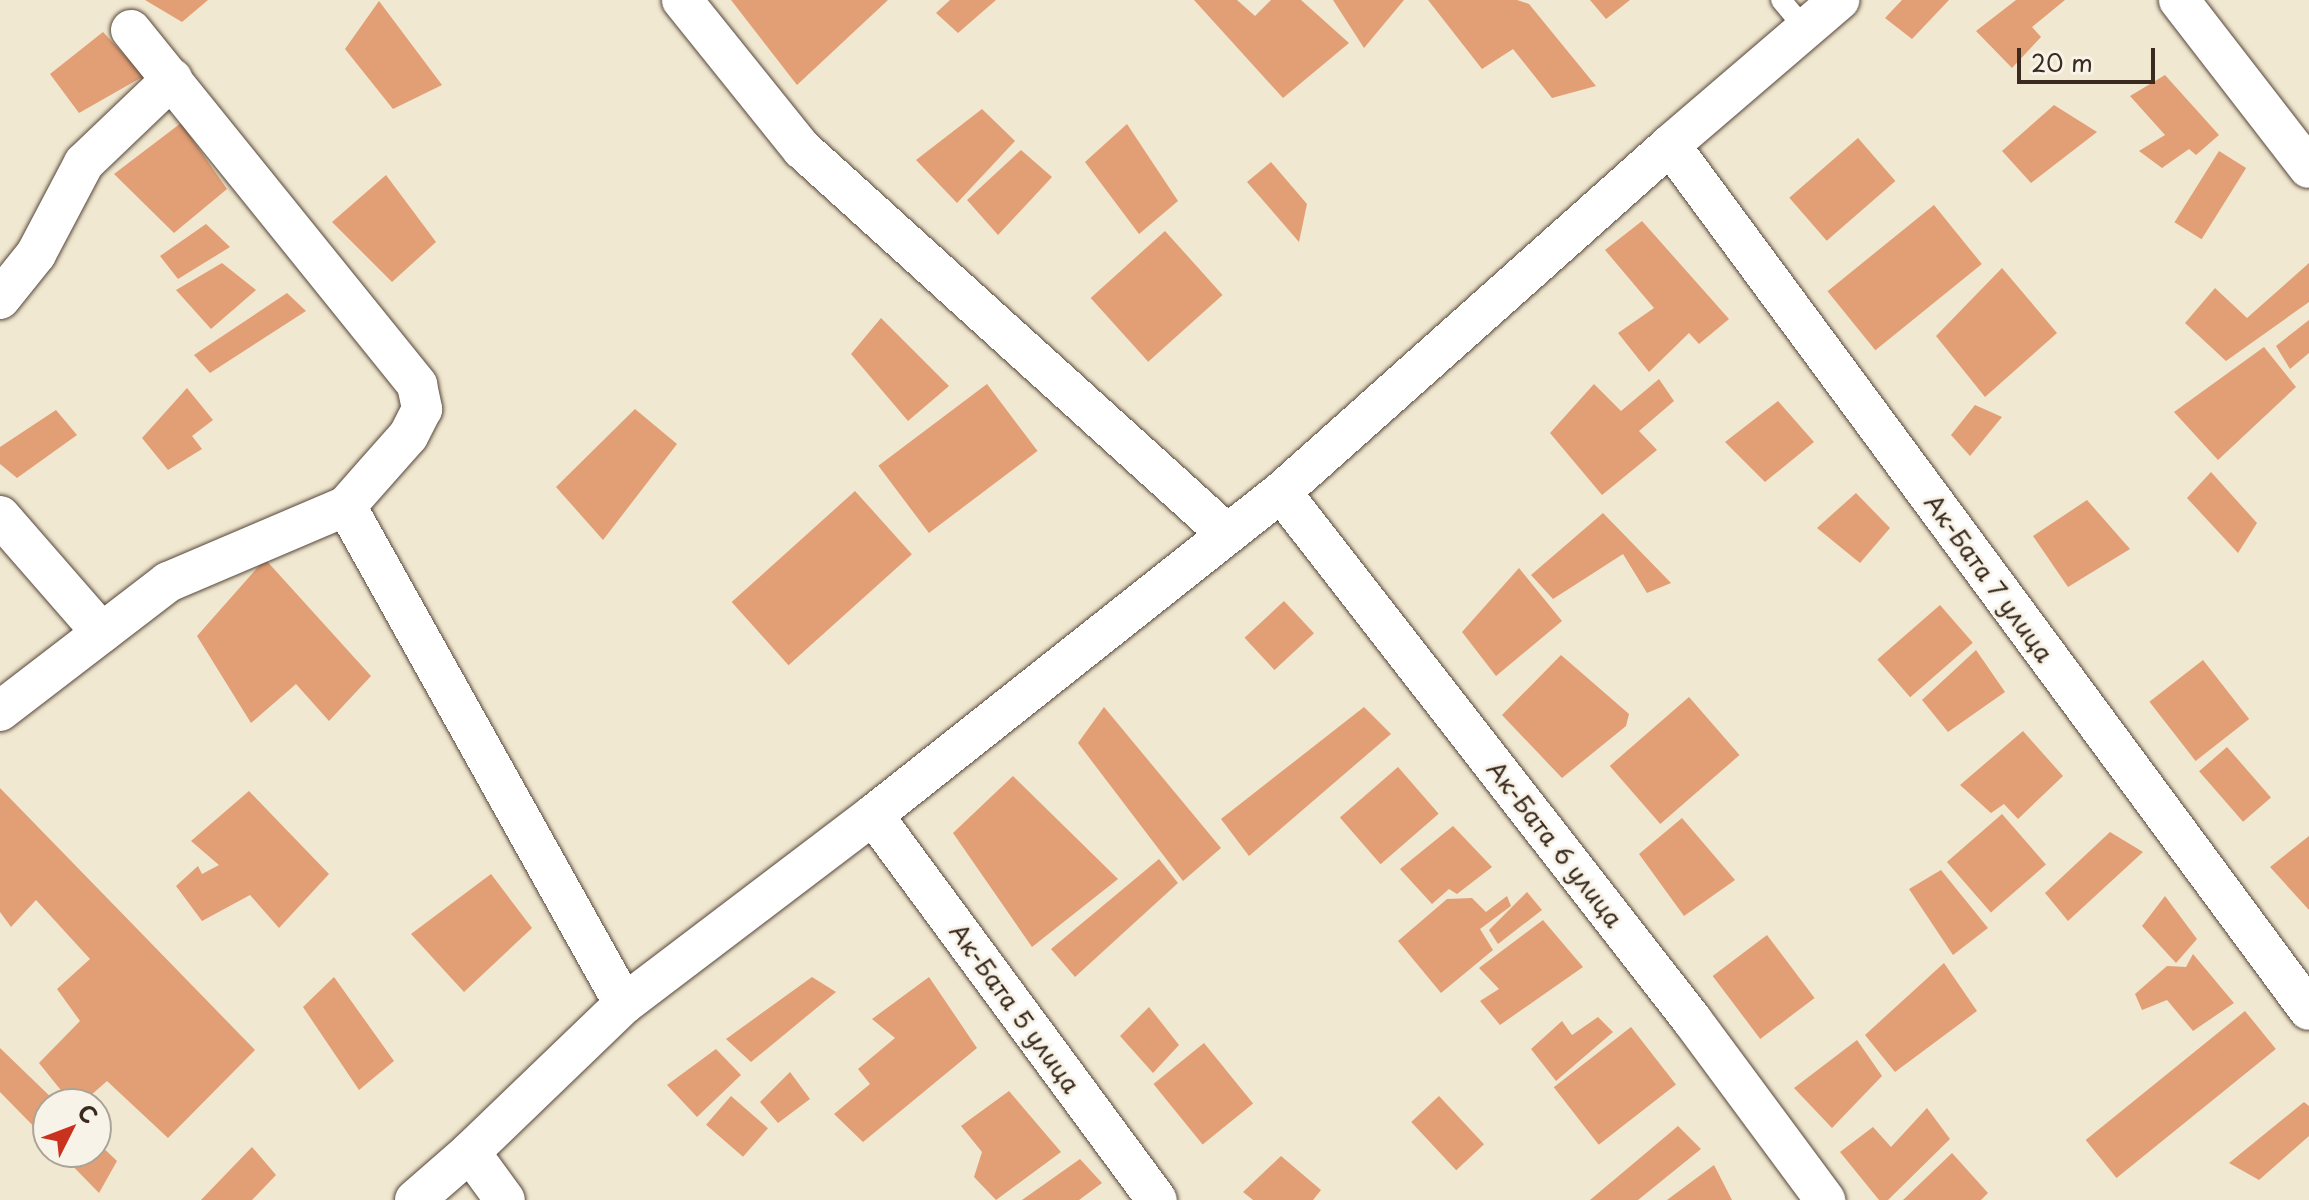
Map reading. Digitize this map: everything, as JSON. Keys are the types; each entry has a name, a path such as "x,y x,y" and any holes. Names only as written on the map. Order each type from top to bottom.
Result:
{"street":[{"path":"682,0 802,149 1227,534"},
{"path":"415,1200 470,1152 624,1004 873,815 1281,492 1670,145 1793,15 1839,0"},
{"path":"2179,0 2309,168"},
{"path":"0,711 168,582 346,506 408,436 422,409 417,385 131,30"},
{"path":"0,299 36,254 84,163 172,79"},
{"name":"Ак-Бата 7 улица","path":"1670,145 2309,1010"},
{"name":"Ак-Бата 6 улица","path":"1281,492 1692,1020 1825,1200"},
{"path":"346,506 624,1004"},
{"path":"0,516 102,633"},
{"name":"Ак-Бата 5 улица","path":"873,815 1157,1200"},
{"path":"470,1152 505,1200"}],"building":[{"path":"145,0 208,0 182,22"},
{"path":"731,0 888,0 797,85"},
{"path":"950,0 996,0 958,33 936,13"},
{"path":"1194,0 1237,0 1255,16 1271,0 1301,0 1349,43 1283,98"},
{"path":"1333,0 1404,0 1364,48"},
{"path":"1428,0 1517,0 1529,4 1596,86 1552,98 1513,49 1482,69"},
{"path":"1590,0 1630,0 1606,19"},
{"path":"1902,0 1949,0 1912,39 1885,18"},
{"path":"2016,0 2065,0 2032,27 2041,37 2012,68 1976,31"},
{"path":"379,1 442,85 393,109 345,49"},
{"path":"103,32 144,76 79,113 50,74"},
{"path":"2165,75 2219,135 2196,155 2189,149 2162,168 2139,151 2165,135 2130,96"},
{"path":"2054,105 2097,132 2031,183 2002,151"},
{"path":"982,109 1015,141 957,203 916,160"},
{"path":"181,123 227,189 174,233 114,174"},
{"path":"1127,124 1178,201 1139,234 1085,162"},
{"path":"1858,138 1895,181 1827,241 1789,198"},
{"path":"1021,150 1052,177 998,235 967,200"},
{"path":"2219,151 2246,168 2202,239 2174,222"},
{"path":"1271,162 1307,204 1299,242 1247,182"},
{"path":"386,175 436,242 392,282 332,222"},
{"path":"1934,205 1982,264 1875,350 1828,291"},
{"path":"1642,221 1729,319 1699,344 1689,333 1649,372 1618,333 1654,308 1605,250"},
{"path":"206,224 230,247 178,279 160,256"},
{"path":"1165,231 1223,295 1148,362 1091,298"},
{"path":"222,263 256,290 211,329 176,290"},
{"path":"2309,263 2309,302 2226,361 2185,323 2215,288 2247,318"},
{"path":"2002,268 2057,333 1985,397 1936,336"},
{"path":"287,293 306,311 210,373 194,355"},
{"path":"881,318 949,386 908,421 851,354"},
{"path":"2309,320 2309,353 2290,369 2276,346"},
{"path":"2264,347 2296,387 2218,460 2174,412"},
{"path":"1659,379 1674,401 1639,431 1657,450 1602,495 1550,433 1594,384 1621,411"},
{"path":"987,384 1038,451 929,533 878,466"},
{"path":"187,388 213,420 192,436 202,449 168,470 142,438"},
{"path":"1778,401 1814,442 1765,482 1725,442"},
{"path":"1975,405 2002,417 1970,456 1951,435"},
{"path":"635,409 677,444 603,540 556,487"},
{"path":"56,410 77,435 17,478 0,464 0,447"},
{"path":"2211,472 2257,523 2238,553 2187,498"},
{"path":"855,491 912,554 789,665 732,602"},
{"path":"1856,493 1890,528 1860,563 1817,528"},
{"path":"2087,500 2130,549 2068,587 2033,536"},
{"path":"1603,513 1671,583 1647,593 1623,554 1553,599 1531,575"},
{"path":"265,559 371,676 329,721 296,684 251,723 197,636"},
{"path":"1519,568 1562,621 1496,676 1462,632"},
{"path":"1284,601 1314,633 1275,670 1245,638"},
{"path":"1940,605 1973,643 1910,697 1877,659"},
{"path":"1976,650 2005,692 1948,732 1922,700"},
{"path":"1561,655 1629,714 1626,726 1562,778 1502,715"},
{"path":"2203,660 2249,719 2196,761 2149,702"},
{"path":"1689,697 1740,755 1660,824 1610,766"},
{"path":"1104,707 1221,848 1183,881 1078,743"},
{"path":"1364,707 1391,734 1249,856 1221,819"},
{"path":"2023,731 2063,776 2018,819 2004,804 1991,813 1960,785"},
{"path":"2227,747 2271,798 2243,822 2199,771"},
{"path":"1398,767 1439,814 1381,864 1340,818"},
{"path":"1013,776 1118,879 1032,947 953,833"},
{"path":"0,788 255,1050 168,1138 107,1081 99,1088 59,1088 39,1063 80,1021 57,989 90,959 36,900 11,927 0,912"},
{"path":"249,791 329,874 279,928 250,895 202,921 176,886 198,866 202,874 219,865 191,841"},
{"path":"2002,814 2046,865 1991,912 1947,862"},
{"path":"1682,818 1735,880 1684,916 1639,854"},
{"path":"1453,826 1492,867 1457,894 1449,889 1432,904 1400,869"},
{"path":"2110,832 2143,852 2068,921 2045,893"},
{"path":"2309,836 2309,910 2270,867"},
{"path":"1159,859 1178,883 1075,977 1051,949"},
{"path":"1941,870 1988,928 1953,955 1909,889"},
{"path":"491,874 532,928 464,992 411,934"},
{"path":"1527,892 1542,910 1498,944 1489,930"},
{"path":"1507,896 1511,906 1480,929 1493,950 1441,993 1398,941 1447,899 1472,898 1486,912"},
{"path":"2165,896 2197,939 2176,963 2142,926"},
{"path":"1543,920 1583,967 1500,1025 1480,1001 1499,989 1479,968"},
{"path":"1767,935 1815,998 1760,1039 1713,976"},
{"path":"2193,954 2234,1003 2193,1031 2167,1000 2142,1010 2135,994 2167,966 2186,967"},
{"path":"1944,963 1977,1011 1895,1072 1865,1035"},
{"path":"334,977 394,1061 359,1090 303,1007"},
{"path":"812,977 836,992 751,1062 726,1039"},
{"path":"929,977 977,1048 863,1142 834,1114 870,1084 858,1069 895,1038 872,1019"},
{"path":"1149,1007 1179,1045 1153,1073 1120,1036"},
{"path":"2245,1011 2276,1049 2117,1178 2086,1140"},
{"path":"1598,1017 1613,1032 1556,1081 1531,1049 1562,1021 1572,1035"},
{"path":"1631,1027 1676,1085 1599,1145 1554,1087"},
{"path":"1857,1040 1882,1076 1832,1128 1794,1088"},
{"path":"1204,1043 1253,1104 1203,1145 1153,1084"},
{"path":"0,1048 41,1088 32,1088 32,1125 0,1092"},
{"path":"716,1049 741,1075 697,1117 667,1085"},
{"path":"790,1072 810,1099 778,1123 760,1102"},
{"path":"1009,1091 1061,1152 996,1200 974,1177 982,1152 961,1126"},
{"path":"731,1096 768,1128 743,1157 706,1125"},
{"path":"1439,1096 1484,1144 1456,1170 1411,1122"},
{"path":"2304,1102 2309,1106 2309,1136 2259,1180 2229,1163"},
{"path":"1927,1108 1950,1139 1888,1200 1879,1200 1840,1152 1873,1127 1891,1147"},
{"path":"1678,1126 1701,1149 1638,1200 1590,1200"},
{"path":"252,1147 276,1175 252,1200 201,1200"},
{"path":"1952,1153 1988,1193 1981,1200 1903,1200"},
{"path":"112,1156 117,1161 99,1193 75,1168 112,1168"},
{"path":"1281,1156 1321,1190 1313,1200 1253,1200 1243,1192"},
{"path":"1080,1159 1102,1183 1079,1200 1022,1200"},
{"path":"1714,1165 1732,1200 1667,1200"}]}
